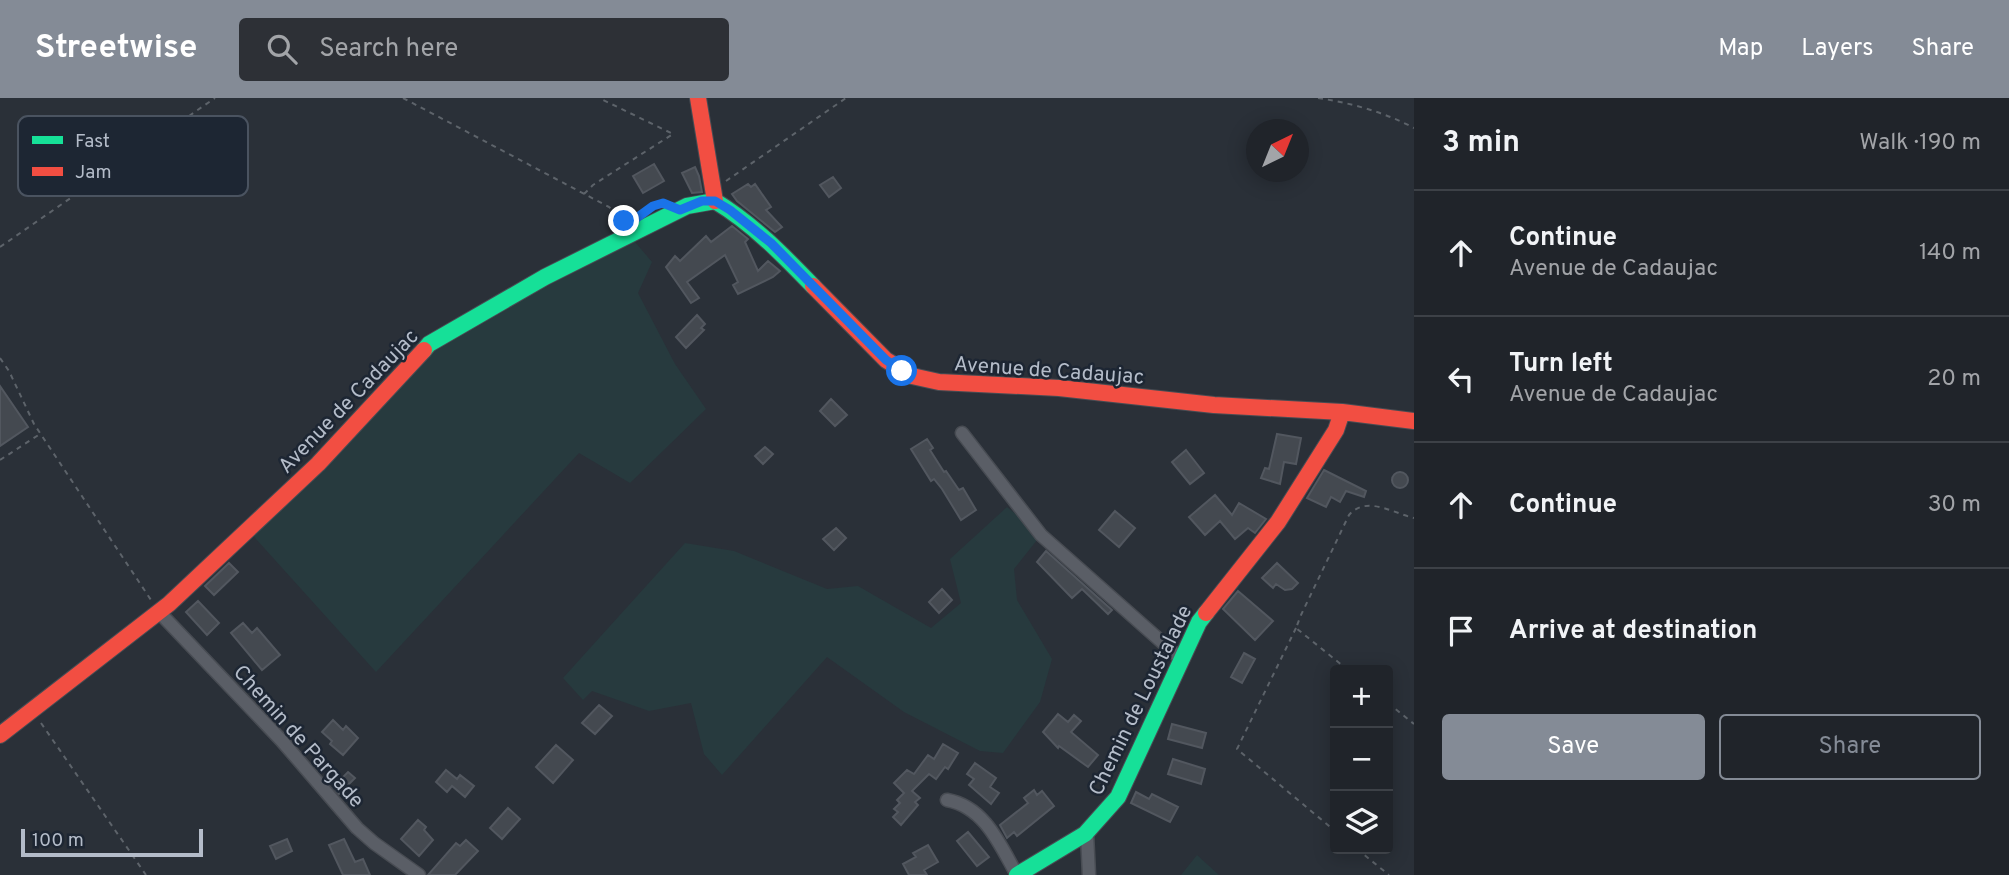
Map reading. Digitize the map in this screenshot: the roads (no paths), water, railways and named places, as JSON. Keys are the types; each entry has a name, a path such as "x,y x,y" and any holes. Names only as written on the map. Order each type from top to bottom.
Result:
{"street":[{"path":"698,98 714,198"},
{"name":"Avenue de Cadaujac","path":"0,735 159,612 318,464 429,344 545,277 687,206 714,198 771,243 886,360 902,371 926,380 1059,388 1214,405 1342,412 1414,421"},
{"name":"Chemin de Loustalade","path":"1017,875 1087,834 1101,822 1118,797 1181,659 1208,609 1278,522 1336,430 1342,412"},
{"path":"962,433 1041,535 1181,659"},
{"name":"Chemin de Pargade","path":"159,612 282,741 357,828 419,875"},
{"path":"947,800 960,803 992,828 1017,875"},
{"path":"1087,834 1089,875"}]}
